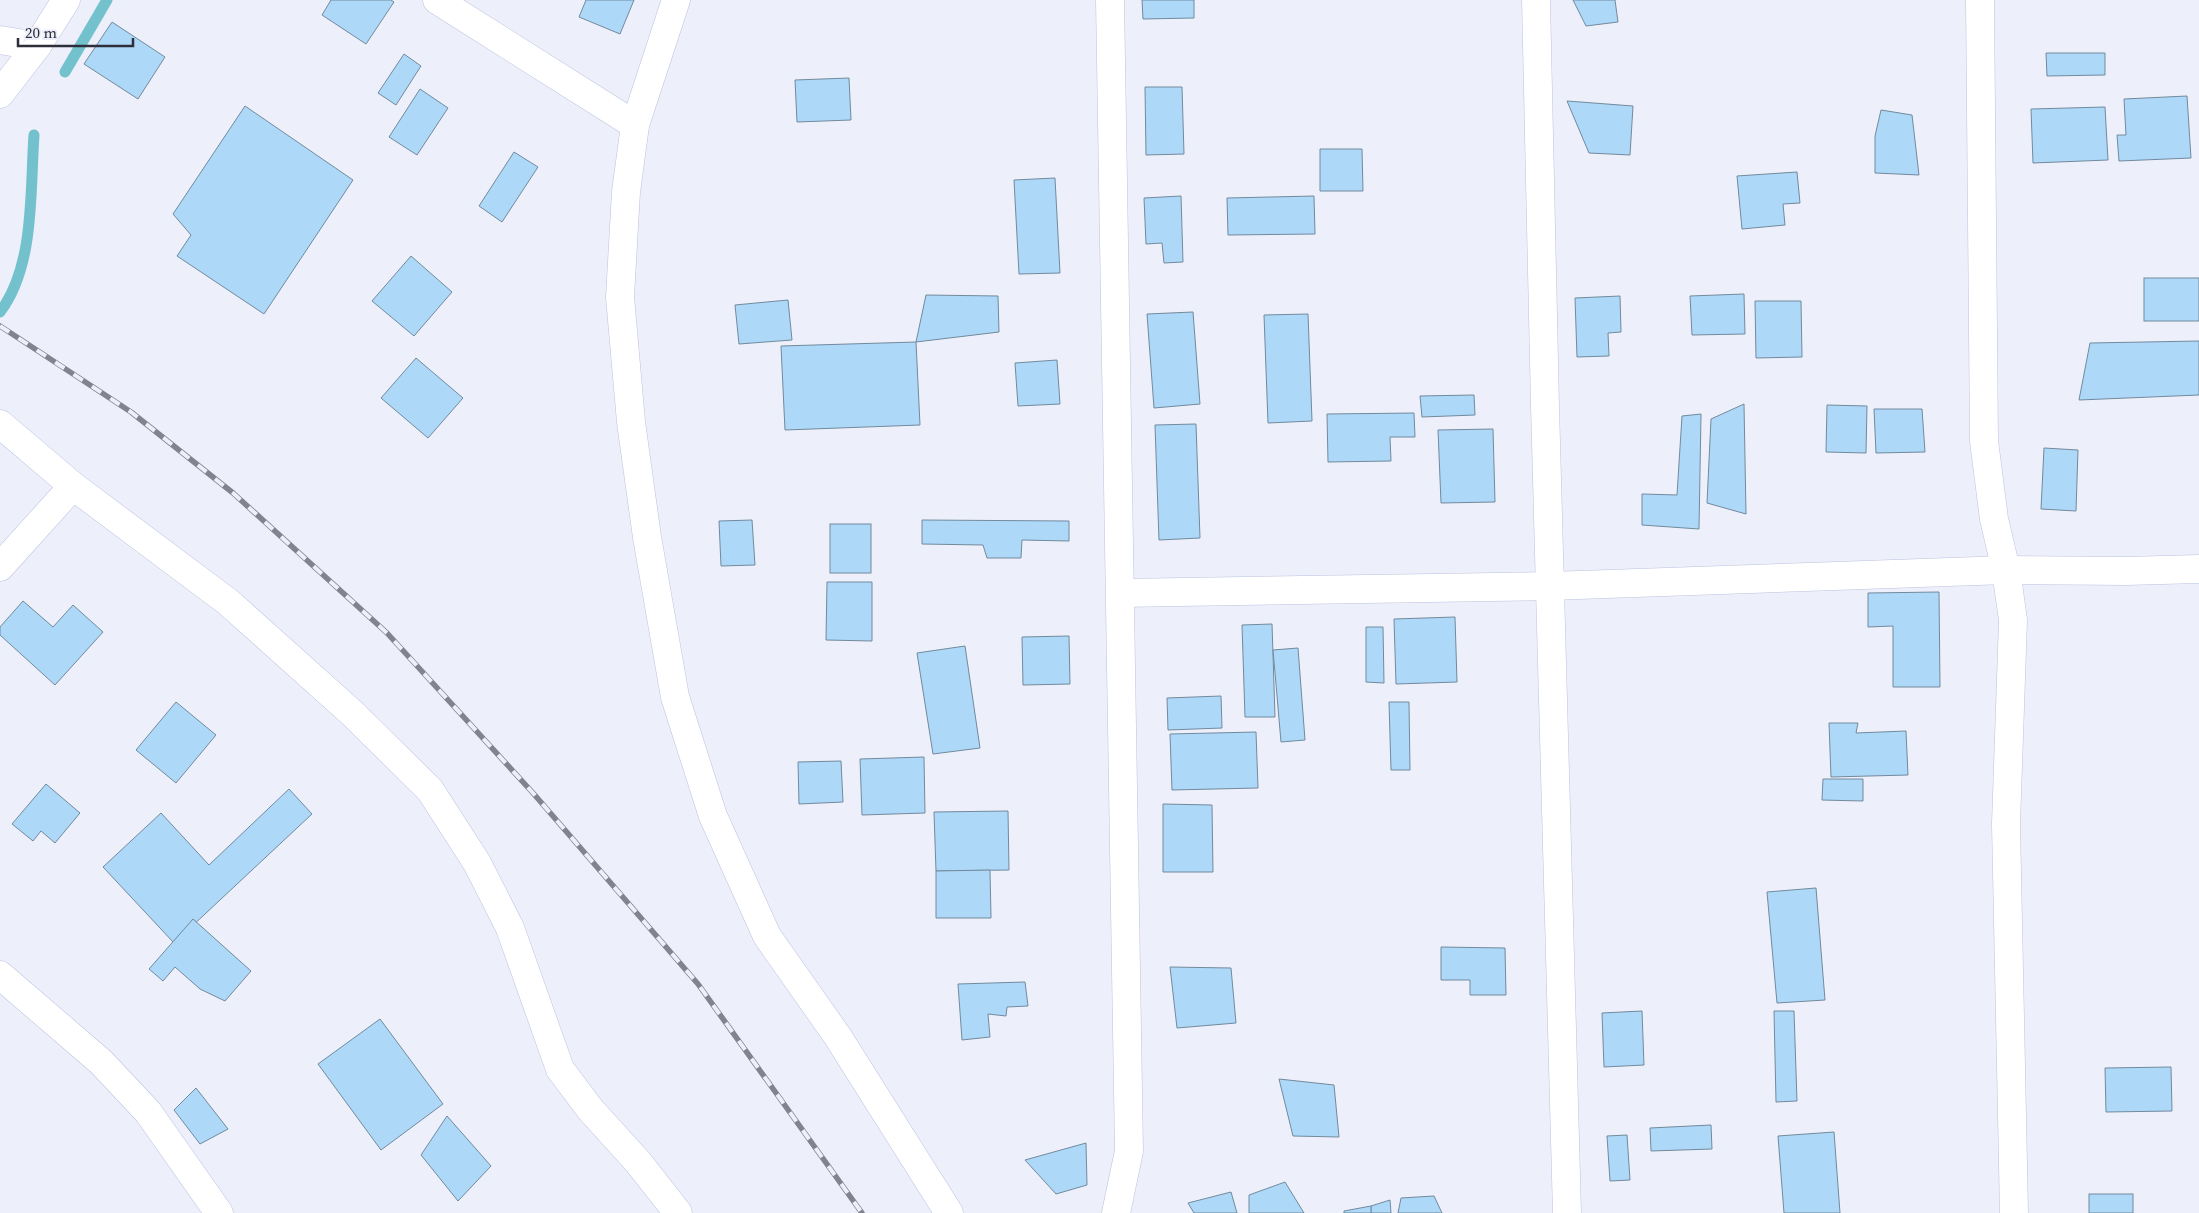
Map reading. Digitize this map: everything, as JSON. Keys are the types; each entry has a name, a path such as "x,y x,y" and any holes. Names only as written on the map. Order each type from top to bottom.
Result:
{"street":[{"path":"0,94 37,46 66,0"},
{"path":"436,0 635,125"},
{"path":"676,0 635,125 626,192 620,297 631,422 647,537 675,697 713,816 767,936 838,1038 949,1213"},
{"path":"1110,0 1129,1152 1116,1213"},
{"path":"1536,0 1567,1213"},
{"path":"1980,0 1984,441 1994,519 2006,570 2013,620 2006,824 2014,1213"},
{"path":"0,40 37,46"},
{"path":"0,424 73,486 228,602 352,713 430,790 477,862 510,928 560,1068 590,1109 638,1162 678,1213"},
{"path":"0,567 73,486"},
{"path":"1121,593 1550,586 2006,570 2126,571 2199,569"},
{"path":"0,975 101,1062 148,1112 219,1213"}],"building":[{"path":"331,0 391,0 394,2 366,44 322,15"},
{"path":"586,0 634,0 620,34 579,17"},
{"path":"1142,0 1194,0 1194,18 1143,19"},
{"path":"1573,0 1615,0 1618,22 1586,26"},
{"path":"112,22 165,57 138,99 84,64"},
{"path":"2046,53 2105,53 2105,75 2047,76"},
{"path":"404,54 421,66 396,105 378,93"},
{"path":"849,78 851,120 797,122 795,80"},
{"path":"1145,87 1182,87 1184,154 1146,155"},
{"path":"420,89 448,108 417,155 389,137"},
{"path":"2187,96 2191,158 2119,161 2117,135 2126,135 2124,99"},
{"path":"1567,101 1633,106 1630,155 1589,153"},
{"path":"245,106 353,180 264,314 177,256 191,235 173,214"},
{"path":"2105,107 2108,160 2033,163 2031,109"},
{"path":"1881,110 1912,115 1919,175 1875,173 1875,136"},
{"path":"1320,149 1362,149 1363,191 1320,191"},
{"path":"514,152 538,167 502,222 479,206"},
{"path":"1797,172 1800,203 1783,204 1785,225 1742,229 1737,176"},
{"path":"1055,178 1060,273 1019,274 1014,180"},
{"path":"1181,196 1183,262 1164,263 1162,243 1146,244 1144,198"},
{"path":"1314,196 1315,234 1228,235 1227,198"},
{"path":"411,256 452,292 414,336 372,301"},
{"path":"2144,278 2199,278 2199,321 2144,321"},
{"path":"1744,294 1745,334 1692,335 1690,296"},
{"path":"926,295 998,296 999,332 916,342"},
{"path":"1620,296 1621,332 1608,333 1609,356 1577,357 1575,298"},
{"path":"788,300 792,340 739,344 735,305"},
{"path":"1755,301 1801,301 1802,357 1756,358"},
{"path":"1193,312 1200,404 1154,408 1147,314"},
{"path":"1308,314 1312,421 1268,423 1264,315"},
{"path":"2199,341 2199,395 2079,400 2090,343"},
{"path":"916,342 920,425 785,430 781,346"},
{"path":"416,358 463,398 428,438 381,398"},
{"path":"1057,360 1060,404 1018,406 1015,363"},
{"path":"1474,395 1475,415 1422,417 1420,396"},
{"path":"1744,404 1746,514 1707,503 1711,419"},
{"path":"1827,405 1867,406 1866,453 1826,452"},
{"path":"1874,409 1922,409 1925,452 1876,453"},
{"path":"1414,413 1415,437 1390,437 1391,461 1328,462 1327,414"},
{"path":"1701,414 1699,529 1642,525 1642,494 1677,495 1682,416"},
{"path":"1196,424 1200,538 1159,540 1155,425"},
{"path":"1493,429 1495,502 1441,503 1438,430"},
{"path":"2044,448 2078,450 2076,511 2041,509"},
{"path":"752,520 755,565 721,566 719,521"},
{"path":"922,520 1069,521 1069,541 1022,540 1021,558 987,558 983,545 922,544"},
{"path":"830,524 871,524 871,573 830,573"},
{"path":"827,582 872,582 872,641 826,640"},
{"path":"1939,592 1940,687 1893,687 1893,626 1868,627 1868,593"},
{"path":"23,601 53,627 73,605 103,632 55,685 0,635 0,627"},
{"path":"1455,617 1457,682 1396,684 1394,619"},
{"path":"1272,624 1275,717 1245,717 1242,625"},
{"path":"1366,627 1383,627 1384,683 1366,682"},
{"path":"1069,636 1070,684 1023,685 1022,637"},
{"path":"965,646 980,748 933,754 917,653"},
{"path":"1298,648 1305,740 1281,742 1273,650"},
{"path":"1221,696 1222,728 1168,730 1167,698"},
{"path":"176,702 216,735 176,783 136,750"},
{"path":"1389,702 1409,702 1410,770 1391,770"},
{"path":"1829,723 1858,723 1856,733 1906,731 1908,775 1831,777"},
{"path":"1256,732 1258,788 1172,790 1170,734"},
{"path":"924,757 925,813 862,815 860,759"},
{"path":"841,761 843,802 799,804 798,762"},
{"path":"1823,779 1863,779 1863,801 1822,800"},
{"path":"46,784 80,813 55,843 41,831 33,841 12,824"},
{"path":"289,789 312,814 174,943 103,867 161,813 209,865"},
{"path":"1163,804 1212,805 1213,872 1163,872"},
{"path":"1008,811 1009,870 936,871 934,812"},
{"path":"990,870 991,918 936,918 936,871"},
{"path":"1816,888 1825,1000 1777,1003 1767,892"},
{"path":"193,919 251,971 225,1001 200,989 175,967 163,981 149,969"},
{"path":"1441,947 1505,948 1506,995 1470,995 1470,980 1441,980"},
{"path":"1170,967 1231,968 1236,1023 1177,1028"},
{"path":"1025,982 1028,1006 1007,1007 1006,1016 988,1014 990,1037 962,1040 958,984"},
{"path":"1642,1011 1644,1065 1604,1067 1602,1013"},
{"path":"1774,1011 1794,1011 1797,1101 1776,1102"},
{"path":"380,1019 443,1104 381,1150 318,1064"},
{"path":"2171,1067 2172,1111 2106,1112 2105,1068"},
{"path":"1279,1079 1334,1085 1339,1137 1293,1136"},
{"path":"196,1088 228,1129 200,1144 174,1110"},
{"path":"447,1116 491,1166 458,1201 421,1155"},
{"path":"1711,1125 1712,1149 1651,1151 1650,1128"},
{"path":"1834,1132 1840,1213 1784,1213 1778,1136"},
{"path":"1627,1135 1630,1180 1610,1181 1607,1136"},
{"path":"1086,1143 1087,1185 1056,1194 1025,1160"},
{"path":"1285,1182 1304,1213 1249,1213 1249,1195"},
{"path":"1231,1192 1237,1213 1194,1213 1188,1203"},
{"path":"2089,1194 2133,1194 2133,1213 2089,1213"},
{"path":"1434,1196 1442,1213 1398,1213 1401,1198"},
{"path":"1390,1200 1391,1213 1371,1213 1371,1206"},
{"path":"1371,1206 1371,1213 1344,1213 1344,1211"}],"waterway":[{"path":"65,72 107,0"},
{"path":"0,312 20,273 25,251 31,203 34,135"}],"railway":[{"path":"0,326 131,412 233,493 387,633 533,793 698,984 862,1213"}]}
